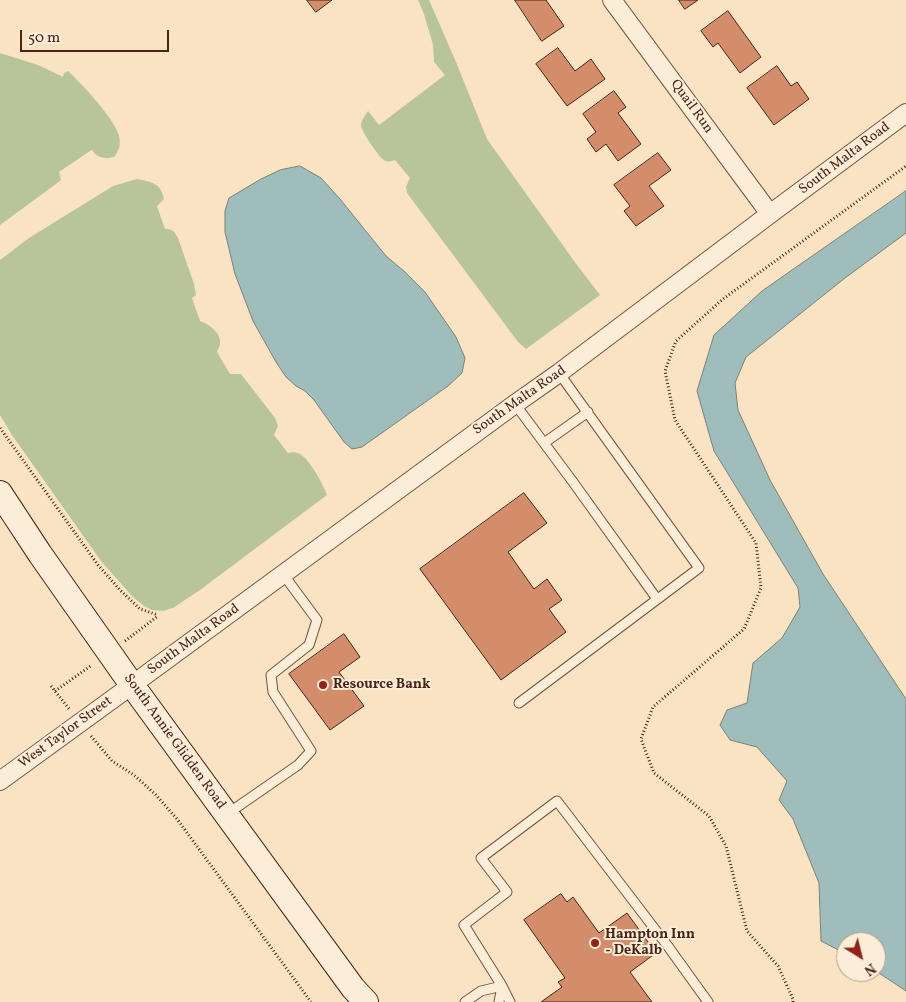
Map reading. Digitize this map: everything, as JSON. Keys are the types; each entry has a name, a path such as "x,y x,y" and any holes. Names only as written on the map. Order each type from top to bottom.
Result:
{"main road":[{"name":"South Annie Glidden Road","path":"0,493 132,685 359,997"}],"street":[{"name":"Quail Run","path":"612,0 770,214"},
{"name":"South Malta Road","path":"132,685 515,404 559,374 906,113"},
{"name":"West Taylor Street","path":"0,781 132,685"}],"lane":[{"path":"519,703 699,568 559,374"},
{"path":"515,404 657,599"},
{"path":"544,442 588,412"},
{"path":"226,815 298,765 311,751 273,692 271,675 309,645 317,620 283,574"},
{"path":"510,1002 464,924 507,892 481,858 557,801 708,1002"},
{"path":"466,1002 481,990 502,986"},
{"path":"500,1002 502,986"}],"path":[{"path":"793,1002 778,966 747,931 726,846 708,816 654,773 641,739 653,707 744,629 761,588 756,543 674,420 665,372 676,341 723,299 906,166"},
{"path":"0,428 98,565 140,609 158,615"},
{"path":"112,761 134,775 156,795 177,819 310,1002"}],"green space":[{"path":"418,0 429,0 487,139 600,295 526,349 518,342 407,193 406,187 410,178 395,160 389,162 381,158 361,126 362,120 368,111 379,125 445,75 434,62 433,45"},
{"path":"0,53 38,65 63,77 64,73 68,71 105,111 116,129 120,142 114,157 102,157 96,155 92,150 59,172 61,180 0,225"},
{"path":"137,179 155,184 163,194 164,199 157,206 165,229 173,231 178,238 194,284 196,295 192,298 200,321 211,327 219,336 220,344 217,352 230,374 241,374 275,418 278,426 274,435 288,453 298,453 308,461 327,495 200,590 173,608 163,611 152,610 144,606 132,596 101,561 12,435 0,415 0,260 29,238 113,186"}],"water":[{"path":"300,166 321,178 386,256 425,292 456,337 465,358 462,373 448,386 362,447 352,449 344,442 314,400 286,377 276,362 253,321 235,274 225,232 225,211 229,198 280,170"},
{"path":"906,191 906,233 845,278 746,357 735,383 738,410 770,480 823,574 906,699 906,991 886,978 886,932 836,932 836,949 821,941 819,883 793,819 779,800 787,781 757,747 730,740 720,725 727,710 747,703 753,663 782,638 800,607 798,588 714,451 697,391 714,335 762,291"}],"building":[{"path":"307,0 332,0 316,12"},
{"path":"515,0 546,0 564,26 542,41"},
{"path":"679,0 698,0 685,9"},
{"path":"728,11 761,57 740,73 718,43 713,47 701,31"},
{"path":"558,48 575,71 591,59 605,79 567,106 536,64"},
{"path":"777,66 791,86 797,82 809,99 774,125 747,88"},
{"path":"614,91 626,107 618,113 641,144 618,161 606,144 596,152 587,139 596,132 583,114"},
{"path":"658,153 671,170 649,186 664,206 636,226 624,211 630,206 614,185"},
{"path":"524,493 547,523 508,552 534,589 547,579 562,600 549,609 566,632 501,680 420,569"},
{"path":"344,634 360,657 339,672 364,706 330,730 289,674"},
{"name":"Hampton Inn - DeKalb","path":"561,894 567,902 573,897 599,933 627,913 656,953 630,972 652,1002 541,1002 562,987 558,982 565,978 524,920"}],"place":[{"name":"Resource Bank","path":"323,685"},
{"name":"Hampton Inn - DeKalb","path":"595,943"}]}
